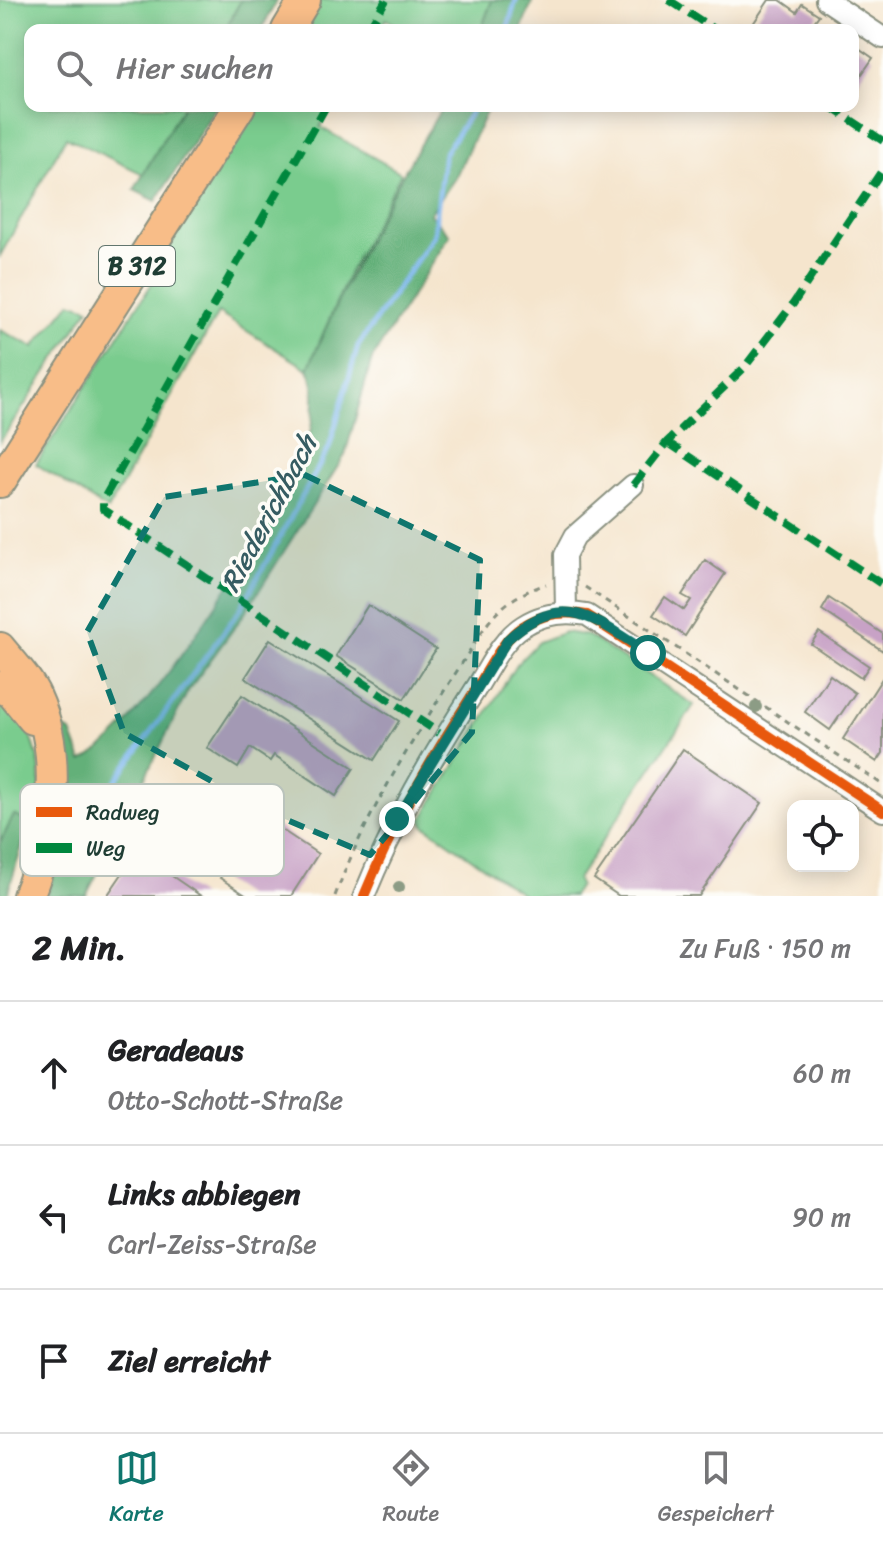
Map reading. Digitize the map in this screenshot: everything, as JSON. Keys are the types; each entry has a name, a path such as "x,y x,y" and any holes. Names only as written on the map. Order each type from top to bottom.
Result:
{"highway":[{"path":"291,24 305,0"},
{"name":"B 312","path":"1,480 236,112"},
{"path":"0,648 36,697 47,736 47,784"},
{"path":"0,687 11,692 47,736"}],"street":[{"path":"826,0 883,38"},
{"path":"566,612 565,555 575,536 633,485"},
{"path":"364,896 397,819 508,639 541,617 566,612 587,615 883,811"}],"path":[{"path":"335,896 368,820 424,722 488,624 501,608 521,594 545,584 586,587 883,785"}],"highlighted area":[{"path":"305,475 480,560 472,732 370,855 266,811 124,733 87,632 164,497"}],"green space":[{"path":"0,0 241,0 228,24 24,24 24,112 179,112 143,174 66,137 0,256"},
{"path":"241,0 277,0 264,24 228,24"},
{"path":"317,0 492,0 483,24 395,24 386,19 383,24 303,24"},
{"path":"492,0 533,0 523,24 483,24"},
{"path":"180,112 213,112 156,201 134,190"},
{"path":"249,112 329,112 320,127 401,173 350,271 308,369 218,313 108,510 36,464 151,285 184,217"},
{"path":"439,112 486,112 455,178 430,214 450,235 372,359 345,455 245,613 188,691 142,784 68,784 68,767 55,725 71,732 82,761 107,743 138,711 205,621 290,482 304,452 314,410 308,369 387,202"},
{"path":"71,302 89,308 0,442 0,330 34,347"},
{"path":"565,632 589,636 694,705 577,879 579,886 572,896 525,896 424,825 422,819 516,665 538,642"},
{"path":"0,693 31,737 37,754 40,784 20,784 20,818 14,815 0,843"},
{"path":"14,815 20,818 20,853 7,896 0,896 0,843"},
{"path":"53,876 96,876 86,896 47,896"}],"building":[{"path":"769,0 780,0 797,12 802,4 819,15 812,24 753,24"},
{"path":"859,48 873,58 859,78"},
{"path":"705,560 725,574 685,636 653,615 665,597 684,610 691,600 682,595"},
{"path":"829,598 883,634 883,651 822,610"},
{"path":"368,605 436,649 404,699 336,656"},
{"path":"819,632 869,666 861,678 811,644"},
{"path":"270,639 399,721 374,760 245,678"},
{"path":"830,675 855,693 830,730 805,712"},
{"path":"883,677 883,753 877,762 843,739"},
{"path":"242,695 354,768 336,796 274,755 270,761 250,748 238,768 207,748"},
{"path":"683,749 762,803 699,896 619,896 594,879"},
{"path":"284,831 318,854 291,896 247,896 220,878 284,876"},
{"path":"121,876 172,876 201,896 107,896"}],"waterway":[{"name":"Riederichbach","path":"509,24 516,0"},
{"name":"Riederichbach","path":"113,784 241,608 329,448 358,346 434,235 444,154 471,112"}],"marked path":[{"path":"372,24 386,0"},
{"path":"669,0 706,24"},
{"path":"323,112 103,500 103,509 445,737"},
{"path":"839,112 883,141"},
{"path":"633,485 667,442 744,368 793,304 883,169"},
{"path":"667,442 883,585"}],"cycle path":[{"path":"364,896 415,790 496,655 523,626 554,614 587,615 883,811"}],"route":[{"path":"397,819 420,777 508,639 521,627 541,617 566,612 587,615 648,653"}]}
